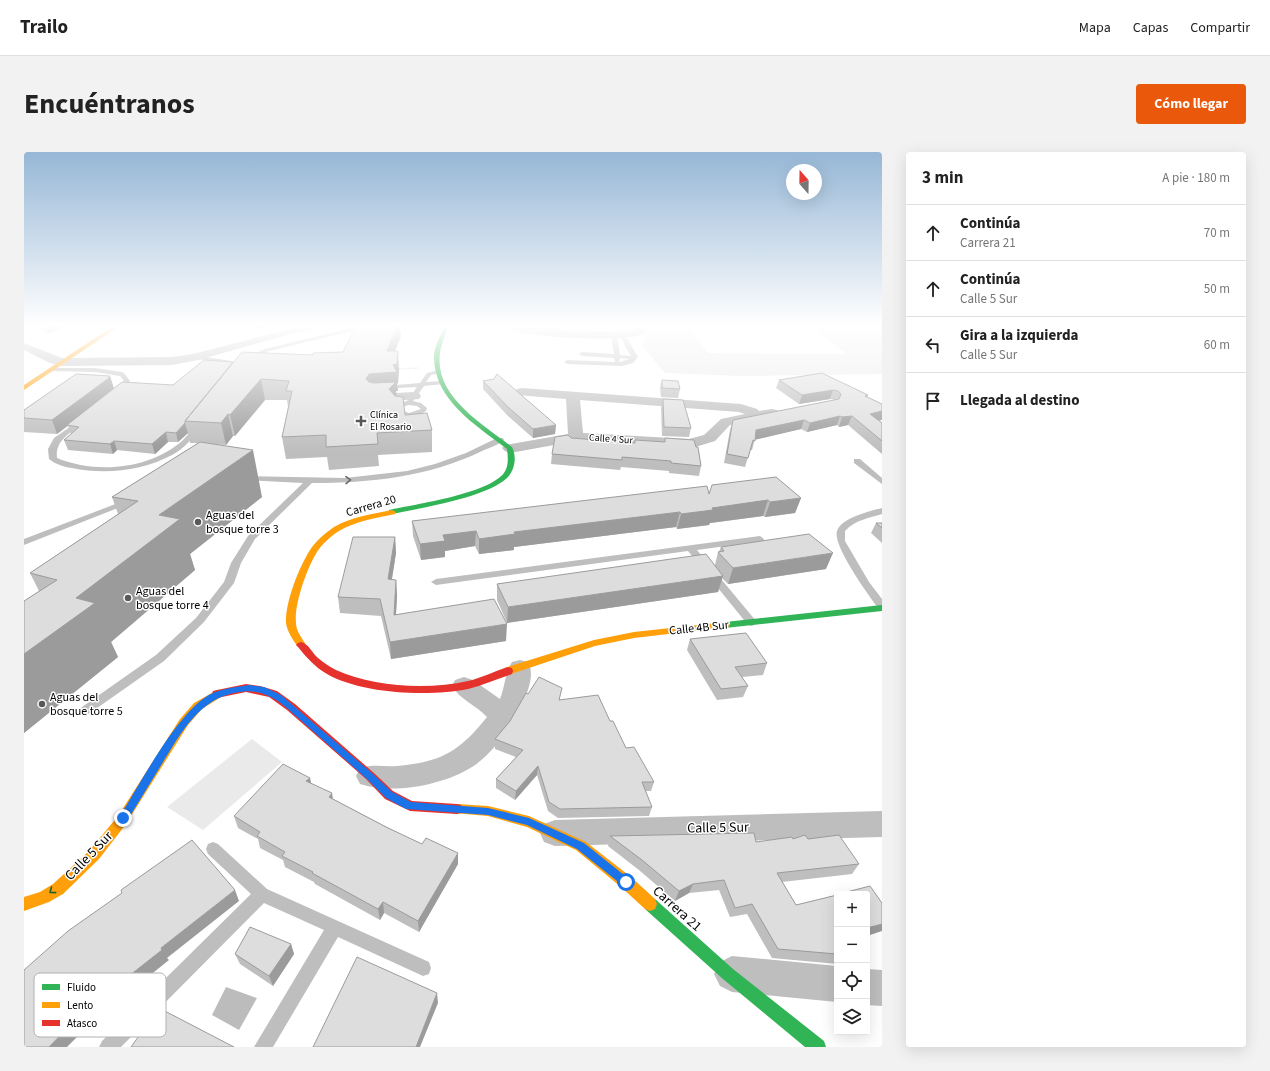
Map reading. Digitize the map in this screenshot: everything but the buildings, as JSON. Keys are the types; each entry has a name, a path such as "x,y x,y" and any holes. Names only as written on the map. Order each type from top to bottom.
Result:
{"street":[{"path":"24,388 53,368"},
{"path":"438,370 442,383 456,405 505,444"},
{"path":"522,392 741,408 750,411 757,416"},
{"path":"376,398 415,394"},
{"name":"Calle 4 Sur","path":"573,396 576,437"},
{"name":"Calle 4 Sur","path":"505,444 576,437 689,444 702,442 715,434 720,425 726,422 786,411"},
{"name":"Carrera 20","path":"464,686 411,690 360,683 339,675 317,662 304,648 295,635 291,623 291,612 294,598 313,551 328,534 354,521 488,488 502,481 507,474 512,461 505,444"},
{"name":"Calle 4B Sur","path":"464,686 594,643 634,636 882,607"},
{"path":"370,776 400,778 436,770 462,759 483,742 503,717 514,698 519,683 520,668"},
{"path":"464,686 489,703 503,717"},
{"name":"Calle 5 Sur","path":"24,904 49,895 83,867 107,840 123,818 187,718 202,704 215,695 231,690 249,688 264,690 279,697 370,776"},
{"name":"Carrera 21","path":"370,776 389,795 410,806 488,811 529,822 581,846 626,882 728,974 818,1047"},
{"name":"Calle 5 Sur","path":"555,833 882,824"},
{"path":"728,974 834,984"},
{"path":"870,987 882,988"}],"lane":[{"path":"50,370 96,370 122,374 127,382 124,387 112,397"},
{"path":"415,394 429,374 438,370"},
{"path":"427,417 421,412 405,414 396,412 395,409 415,394 442,383"},
{"path":"398,386 415,394 424,408 421,412"},
{"path":"87,416 57,440 52,449 52,459 78,469 102,470 140,465 169,454 183,444 203,420"},
{"path":"235,478 309,481 361,480 395,476 436,467 483,449 505,444"},
{"path":"857,461 882,482"},
{"path":"86,710 160,658 200,620 229,584 236,563 251,538 309,481"},
{"path":"24,542 140,498"},
{"path":"882,511 859,518 847,524 841,531 841,541 865,583 882,607"},
{"path":"436,582 760,539"},
{"path":"690,548 752,623"},
{"path":"213,849 262,894 423,968"},
{"path":"166,989 262,894"},
{"path":"264,1047 335,927"},
{"path":"108,1047 118,1037"}],"path":[{"path":"391,369 438,370"}],"shaded area":[{"path":"661,368 882,368 882,374 741,376 665,373"},
{"path":"252,739 282,762 203,830 167,807"},
{"path":"226,987 257,998 239,1030 212,1015"}],"traffic: fast":[{"path":"392,512 469,494 496,483 509,471 511,460 510,448 473,420 451,398 443,385 438,368"},
{"path":"725,625 882,608"},
{"path":"650,904 728,974 818,1047"}],"traffic: slow":[{"path":"24,388 54,368"},
{"path":"301,645 292,629 291,617 299,586 314,550 329,534 343,525 392,512"},
{"path":"508,671 594,643 634,635 725,625"},
{"path":"24,904 44,897 58,889 94,855 122,820 184,722 198,706 217,694"},
{"path":"457,809 488,811 529,822 581,846 626,882 650,904"}],"traffic: jam":[{"path":"301,645 314,660 332,672 352,680 398,688 421,689 462,686 474,684 508,671"},
{"path":"217,694 246,688 273,694 291,707 370,776 389,795 410,806 457,809"}],"place":[{"name":"Clínica El Rosario","path":"361,421"},
{"name":"Aguas del bosque torre 3","path":"198,522"},
{"name":"Aguas del bosque torre 4","path":"128,598"},
{"name":"Aguas del bosque torre 5","path":"42,704"}],"route":[{"path":"123,818 187,718 202,704 215,695 231,690 249,688 264,690 279,697 370,776 389,795 410,806 488,811 529,822 581,846 626,882"}]}
